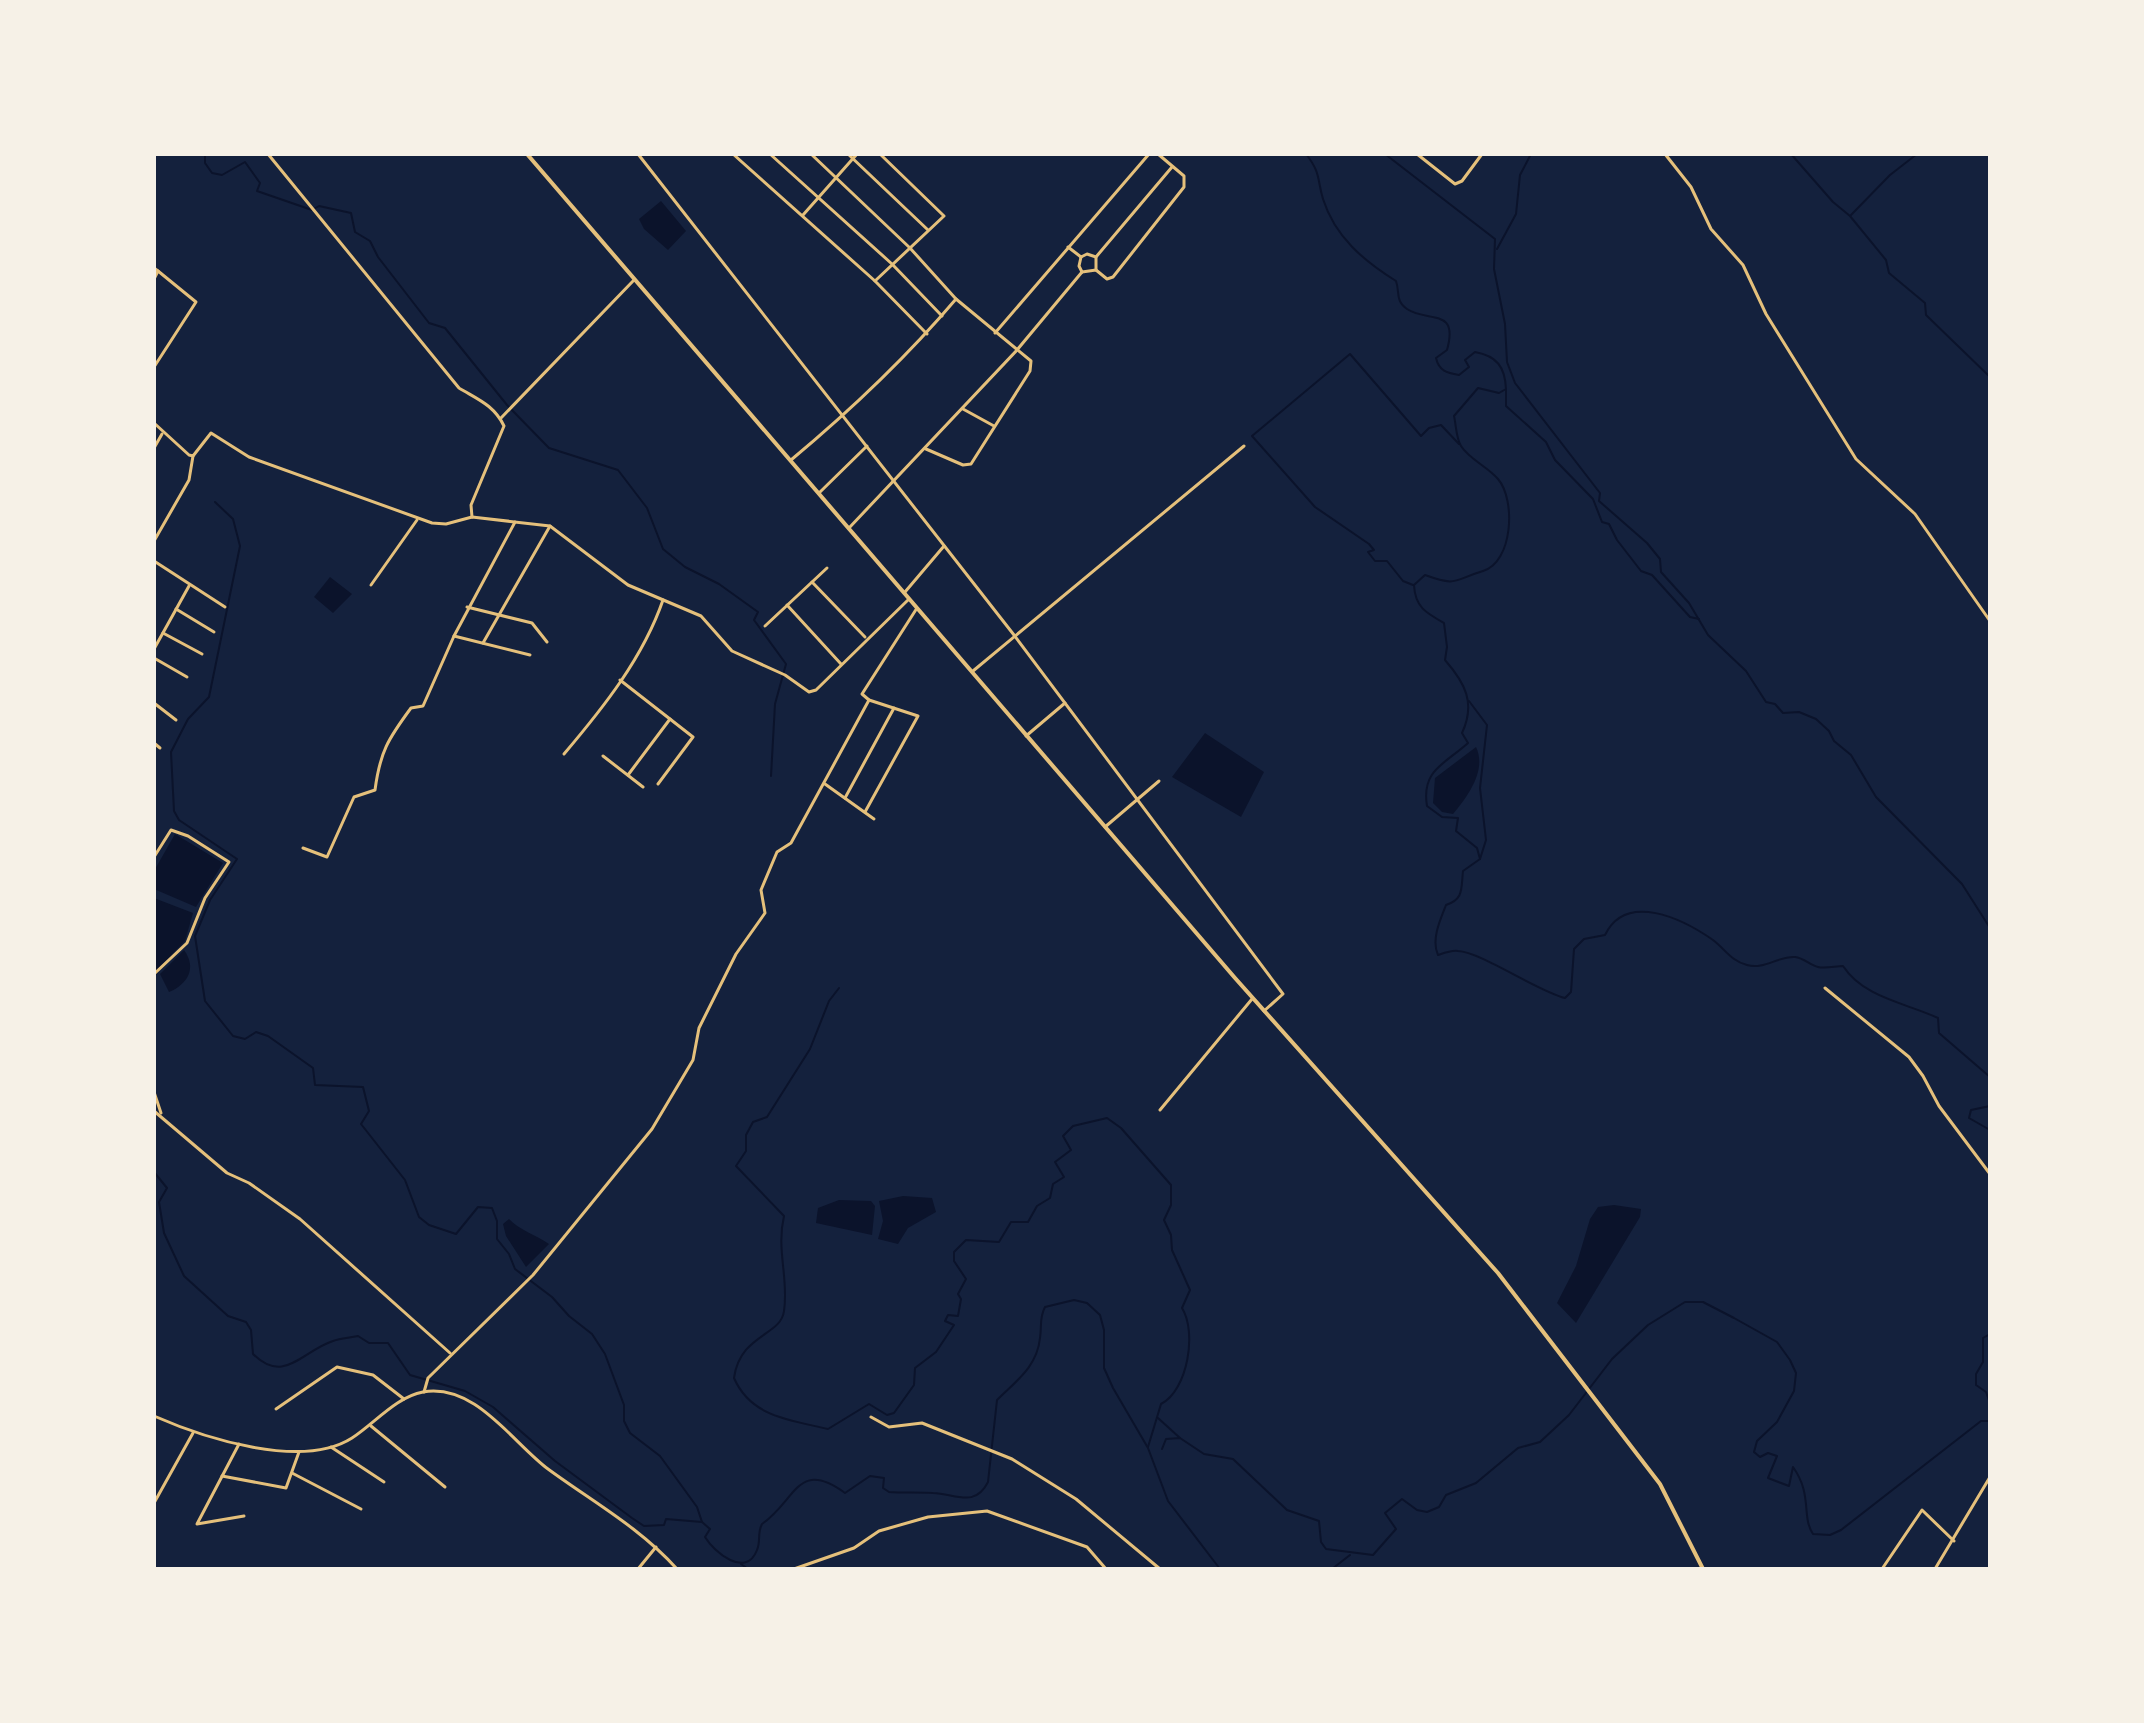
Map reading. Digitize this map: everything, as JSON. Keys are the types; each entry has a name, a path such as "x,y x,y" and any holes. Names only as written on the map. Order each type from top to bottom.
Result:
{"highway":[{"path":"527,154 1252,998 1498,1273 1660,1484 1703,1569"}],"street":[{"path":"268,154 314,206 459,388 480,397 501,418 504,426 471,505 472,517"},
{"path":"638,154 1014,635 1139,798 1223,918 1283,994 1264,1011"},
{"path":"733,154 875,281 927,334"},
{"path":"770,154 892,264 942,316"},
{"path":"811,154 910,248 956,299 1029,359 1032,368 967,466 926,449"},
{"path":"848,154 928,230"},
{"path":"803,215 857,154"},
{"path":"875,281 944,216 880,154"},
{"path":"995,333 1149,154"},
{"path":"849,528 895,483 1017,350 1082,272 1096,270 1107,279 1113,277 1184,187 1186,179 1158,154"},
{"path":"1417,154 1455,184 1462,181 1481,154"},
{"path":"1665,154 1691,187 1711,229 1743,265 1766,314 1856,459 1915,514 1990,621"},
{"path":"1096,270 1096,257 1172,166"},
{"path":"1068,247 1081,257"},
{"path":"1081,257 1090,254 1096,257"},
{"path":"1081,257 1082,272"},
{"path":"154,279 156,269 196,302 154,367"},
{"path":"501,418 634,280"},
{"path":"791,460 845,417 927,334 956,299"},
{"path":"963,409 994,426"},
{"path":"154,423 193,456"},
{"path":"154,448 163,432"},
{"path":"154,541 189,480 193,456 211,433 249,457 417,519 446,524 472,517 550,526 628,585 701,616 732,651 785,675 809,692 816,690 865,638 909,599"},
{"path":"819,493 867,446"},
{"path":"973,672 1244,446"},
{"path":"371,585 417,519"},
{"path":"303,848 327,857 354,797 375,790 383,748 411,708 423,706 467,607 515,521"},
{"path":"483,643 550,526"},
{"path":"904,593 944,546"},
{"path":"154,561 225,607"},
{"path":"765,626 827,568"},
{"path":"812,582 865,638"},
{"path":"154,649 189,586"},
{"path":"564,754 620,680 650,634 663,599"},
{"path":"787,605 841,664"},
{"path":"467,607 532,623 547,642"},
{"path":"865,812 918,716 869,700 862,694 917,608"},
{"path":"176,609 214,632"},
{"path":"163,633 202,654"},
{"path":"454,636 530,655"},
{"path":"154,658 187,677"},
{"path":"620,680 693,737 658,784"},
{"path":"424,1392 428,1378 450,1353 533,1275 652,1129 693,1060 699,1028 744,939 765,913 761,890 777,852 791,843 869,700"},
{"path":"154,703 176,720"},
{"path":"1026,736 1065,703"},
{"path":"845,798 894,708"},
{"path":"628,775 670,719"},
{"path":"154,743 160,748"},
{"path":"603,756 643,787"},
{"path":"1105,827 1159,781"},
{"path":"825,784 874,819"},
{"path":"154,857 171,830 188,836 229,862 205,898 187,943 154,974"},
{"path":"1825,988 1909,1057 1939,1106 1990,1174"},
{"path":"1160,1110 1252,998"},
{"path":"154,1092 161,1113"},
{"path":"154,1111 161,1113 227,1173 249,1183 300,1219 450,1353"},
{"path":"276,1409 337,1367 373,1375 404,1399"},
{"path":"154,1416 193,1432 239,1444 299,1451 331,1447 370,1425 404,1399 424,1392 443,1393 479,1409 547,1469 656,1547 677,1569"},
{"path":"871,1417 889,1427 922,1423 1012,1459 1076,1499 1160,1569"},
{"path":"370,1425 445,1487"},
{"path":"154,1503 193,1432"},
{"path":"239,1444 197,1524 244,1516"},
{"path":"331,1447 384,1482"},
{"path":"222,1476 286,1488 299,1451"},
{"path":"292,1473 361,1509"},
{"path":"1935,1569 1990,1477"},
{"path":"1882,1569 1922,1510 1954,1541"},
{"path":"794,1569 854,1548 879,1531 928,1517 972,1511 987,1511 1087,1547 1106,1569"},
{"path":"638,1569 656,1547"}],"water":[{"path":"661,201 686,231 668,250 644,229 639,219"},
{"path":"330,577 352,594 333,613 314,597"},
{"path":"1205,733 1264,772 1241,817 1172,777"},
{"path":"1476,747 1478,774 1470,791 1453,814 1442,812 1433,803 1435,778"},
{"path":"175,834 223,863 196,907 154,889 154,871"},
{"path":"154,898 193,913 185,941 156,971"},
{"path":"184,950 190,963 188,975 181,985 169,992 160,974"},
{"path":"903,1196 932,1198 936,1212 908,1228 898,1244 878,1239 883,1221 879,1201"},
{"path":"839,1200 871,1201 875,1206 872,1235 816,1223 818,1208"},
{"path":"1614,1205 1641,1209 1640,1217 1576,1323 1557,1303 1576,1266 1590,1219 1598,1207"},
{"path":"509,1219 549,1244 526,1267 506,1236 503,1224"}],"waterway":[{"path":"205,154 205,163 212,173 222,175 245,162 260,183 257,191 312,210 319,206 351,213 355,232 370,241 378,257 429,323 445,328 507,405 549,448 618,470 647,508 663,549 685,567 719,584 758,612 754,620 786,664 775,704 771,776"},
{"path":"1306,154 1316,171 1328,213 1352,247 1396,281 1403,306 1415,313 1439,319 1449,327 1447,350 1436,358 1441,369 1459,375 1469,367 1465,360 1475,352 1494,360 1502,369 1505,381 1506,389 1499,393 1478,388 1454,416 1461,446 1494,475 1504,489 1509,515 1506,543 1501,556 1483,571 1460,579 1444,581 1425,575 1414,585 1423,608 1444,623 1445,660 1463,685 1468,703 1462,733 1468,743 1431,776 1426,794 1427,806 1442,817 1458,818 1456,831 1477,848 1480,859 1463,871 1459,896 1446,905 1436,937 1438,955 1453,951 1468,953 1565,998 1571,992 1574,949 1584,939 1605,935 1614,922 1627,914 1656,913 1701,932 1732,958 1747,965 1759,966 1795,957 1821,968 1843,966 1862,986 1874,993 1938,1018 1939,1033 1990,1077"},
{"path":"1385,154 1495,239 1494,269 1505,324 1507,362 1515,383 1600,493 1599,501 1647,543 1660,559 1661,572 1689,603 1708,635 1746,671 1766,702 1775,704 1783,713 1799,712 1816,719 1829,731 1834,741 1851,755 1876,797 1962,884 1990,928"},
{"path":"1497,249 1516,214 1520,175 1531,154"},
{"path":"1791,154 1833,202 1850,216 1886,260 1889,273 1925,303 1926,315 1990,377"},
{"path":"1851,215 1890,175 1917,154"},
{"path":"1413,585 1403,581 1387,561 1375,561 1368,552 1374,550 1369,544 1315,507 1252,436 1350,354 1421,436 1429,428 1441,425 1459,444"},
{"path":"1506,390 1506,406 1546,442 1555,460 1593,499 1602,522 1609,524 1641,571 1652,575 1690,617 1699,619"},
{"path":"215,502 233,519 240,546 209,697 188,719 171,752 174,811 179,820 237,859 210,900 195,936 205,1001 233,1036 245,1039 256,1032 268,1036 313,1068 315,1085 363,1087 369,1111 361,1124 405,1180 419,1217 429,1225 456,1234 478,1207 492,1208 497,1221 497,1239 509,1254 515,1269 552,1297 569,1316 592,1334 605,1354 624,1405 624,1421 630,1433 660,1456 697,1507 702,1522"},
{"path":"1469,701 1487,725 1480,788 1486,840 1480,859"},
{"path":"839,988 829,1001 810,1049 767,1117 753,1122 746,1135 746,1151 736,1166 784,1216 781,1241 784,1311 776,1326 744,1352 734,1378 741,1391 773,1415 828,1429 869,1404 887,1415 894,1413 914,1385 915,1368 936,1352 954,1325 945,1321 948,1315 958,1316 961,1299 958,1294 966,1279 954,1261 954,1252 966,1240 999,1242 1011,1222 1028,1222 1037,1206 1050,1198 1053,1184 1064,1177 1055,1162 1071,1150 1063,1136 1073,1126 1107,1118 1121,1128 1171,1185 1171,1205 1164,1220 1171,1235 1172,1250 1190,1290 1182,1308 1189,1331 1187,1360 1178,1386 1161,1404 1148,1447"},
{"path":"1990,1106 1971,1110 1969,1118 1990,1130"},
{"path":"154,1147 154,1160"},
{"path":"154,1172 167,1188 159,1202 164,1233 184,1276 228,1316 246,1322 251,1330 253,1354 264,1363 284,1366 333,1341 358,1336 369,1343 388,1343 410,1375 465,1391 493,1407 555,1461 644,1526 664,1525 666,1519 702,1522 710,1529 705,1537 709,1543 738,1563 752,1558 758,1547 762,1524 807,1481 829,1483 845,1493 870,1476 884,1478 883,1488 889,1492 933,1493 964,1498 977,1495 988,1482 997,1400 1035,1357 1045,1307 1074,1300 1087,1303 1100,1315 1104,1330 1104,1368 1148,1448 1168,1501 1220,1569"},
{"path":"1162,1449 1166,1439 1180,1438 1204,1454 1233,1459 1287,1510 1319,1521 1321,1542 1326,1549 1373,1555 1396,1529 1385,1513 1402,1499 1417,1510 1427,1512 1439,1507 1446,1495 1476,1483 1518,1448 1540,1442 1569,1415 1612,1359 1648,1325 1685,1302 1703,1302 1734,1318 1777,1342 1790,1360 1796,1373 1794,1391 1777,1422 1757,1441 1754,1452 1760,1457 1768,1453 1777,1456 1768,1478 1789,1486 1793,1467 1803,1487 1813,1534 1830,1535 1841,1530 1981,1421 1990,1421"},
{"path":"1990,1334 1983,1338 1983,1362 1976,1374 1976,1385 1986,1392 1990,1403"},
{"path":"1158,1418 1180,1438"},
{"path":"1332,1569 1350,1555"},
{"path":"741,1564 748,1569"}]}
